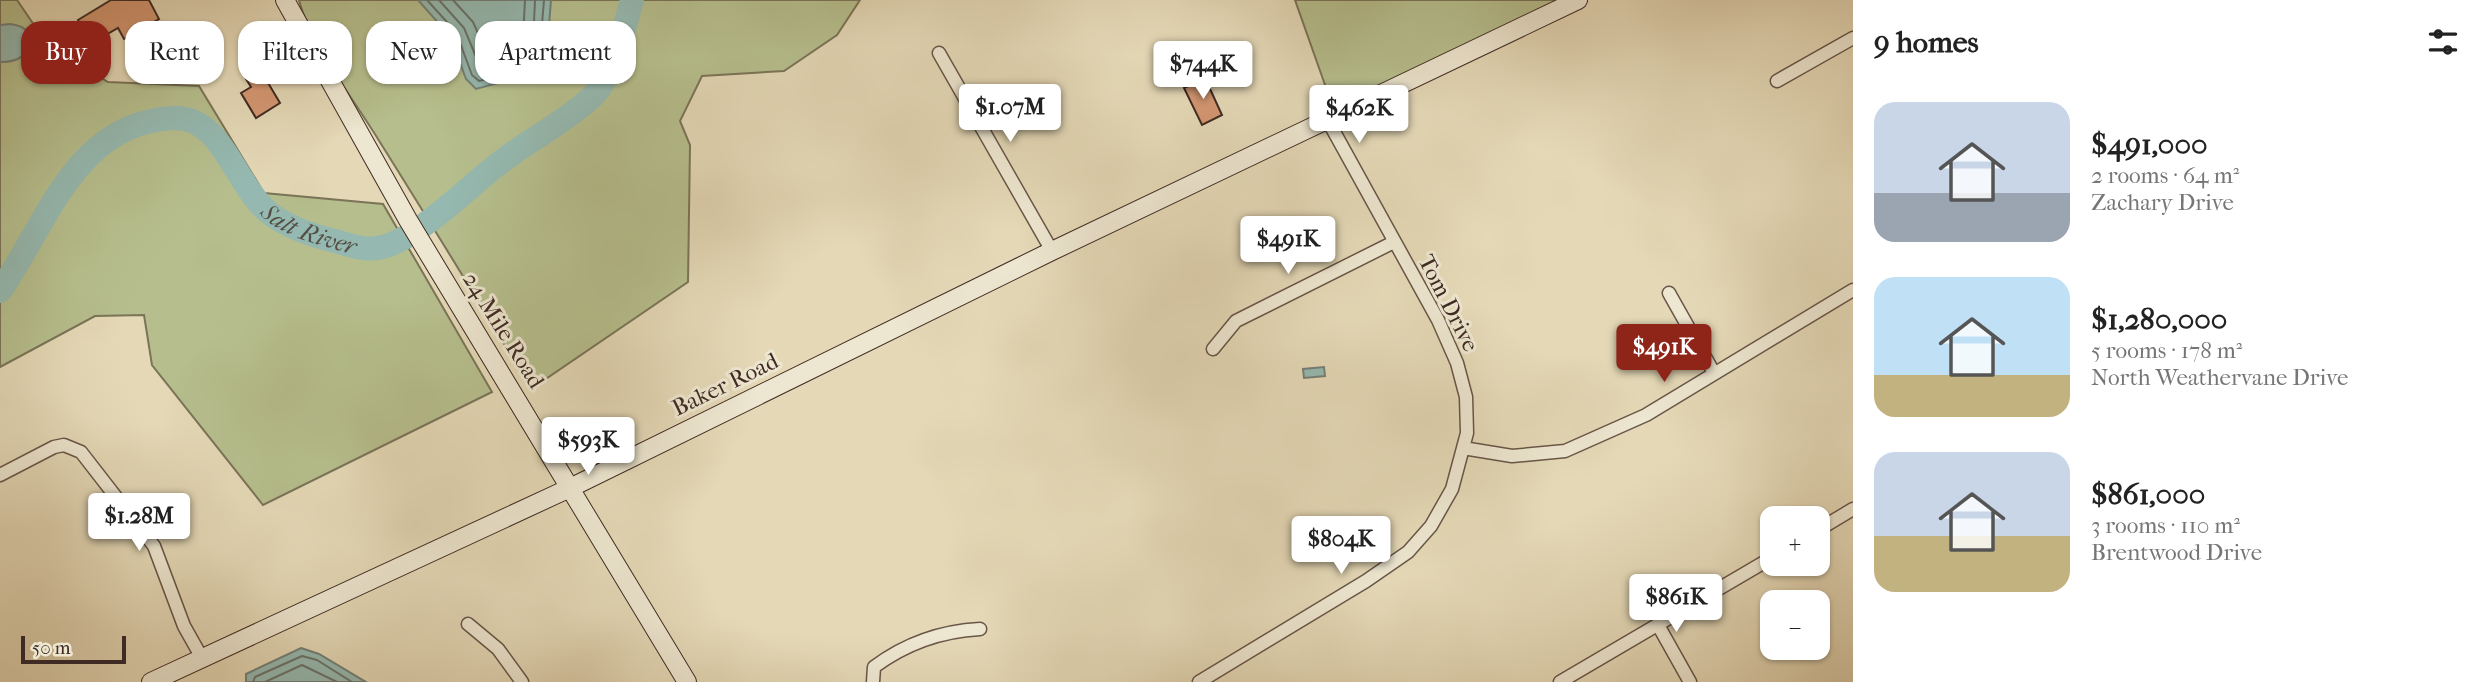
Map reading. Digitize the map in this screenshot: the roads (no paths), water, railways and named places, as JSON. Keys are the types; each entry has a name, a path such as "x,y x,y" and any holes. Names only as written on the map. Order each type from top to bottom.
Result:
{"street":[{"name":"24 Mile Road","path":"285,0 408,220 572,487 687,682"},
{"name":"Baker Road","path":"151,682 572,487 1052,251 1578,0"},
{"path":"1777,81 1853,38"},
{"path":"939,53 1052,251"},
{"name":"Tom Drive","path":"1199,682 1366,581 1408,552 1431,526 1452,489 1467,433 1466,397 1457,363 1438,320 1327,119"},
{"path":"1213,349 1236,321 1394,242"},
{"path":"1463,448 1512,456 1564,451 1646,415 1853,290"},
{"path":"1669,293 1714,373"},
{"path":"0,475 47,449 64,445 81,452 154,546 181,618 202,658"},
{"path":"1830,523 1853,509"},
{"path":"1560,682 1760,565"},
{"path":"468,624 498,649 523,682"},
{"path":"1658,625 1690,682"},
{"path":"873,682 874,667 894,652 950,631 980,629"}],"water":[{"path":"418,0 551,0 549,21 475,21 475,84 494,84 476,89 466,79 461,66 461,21 437,21"},
{"path":"0,25 21,27 19,58 0,62"},
{"path":"1324,367 1325,376 1304,378 1303,369"},
{"path":"301,648 319,654 366,682 246,682 246,674"}],"waterway":[{"name":"Salt River","path":"0,291 50,207 68,180 89,156 113,137 141,123 175,118 192,121 206,129 218,142 260,204 286,224 319,237 361,248 379,248 399,241 428,222 497,165 592,97 613,64 632,0"}]}
